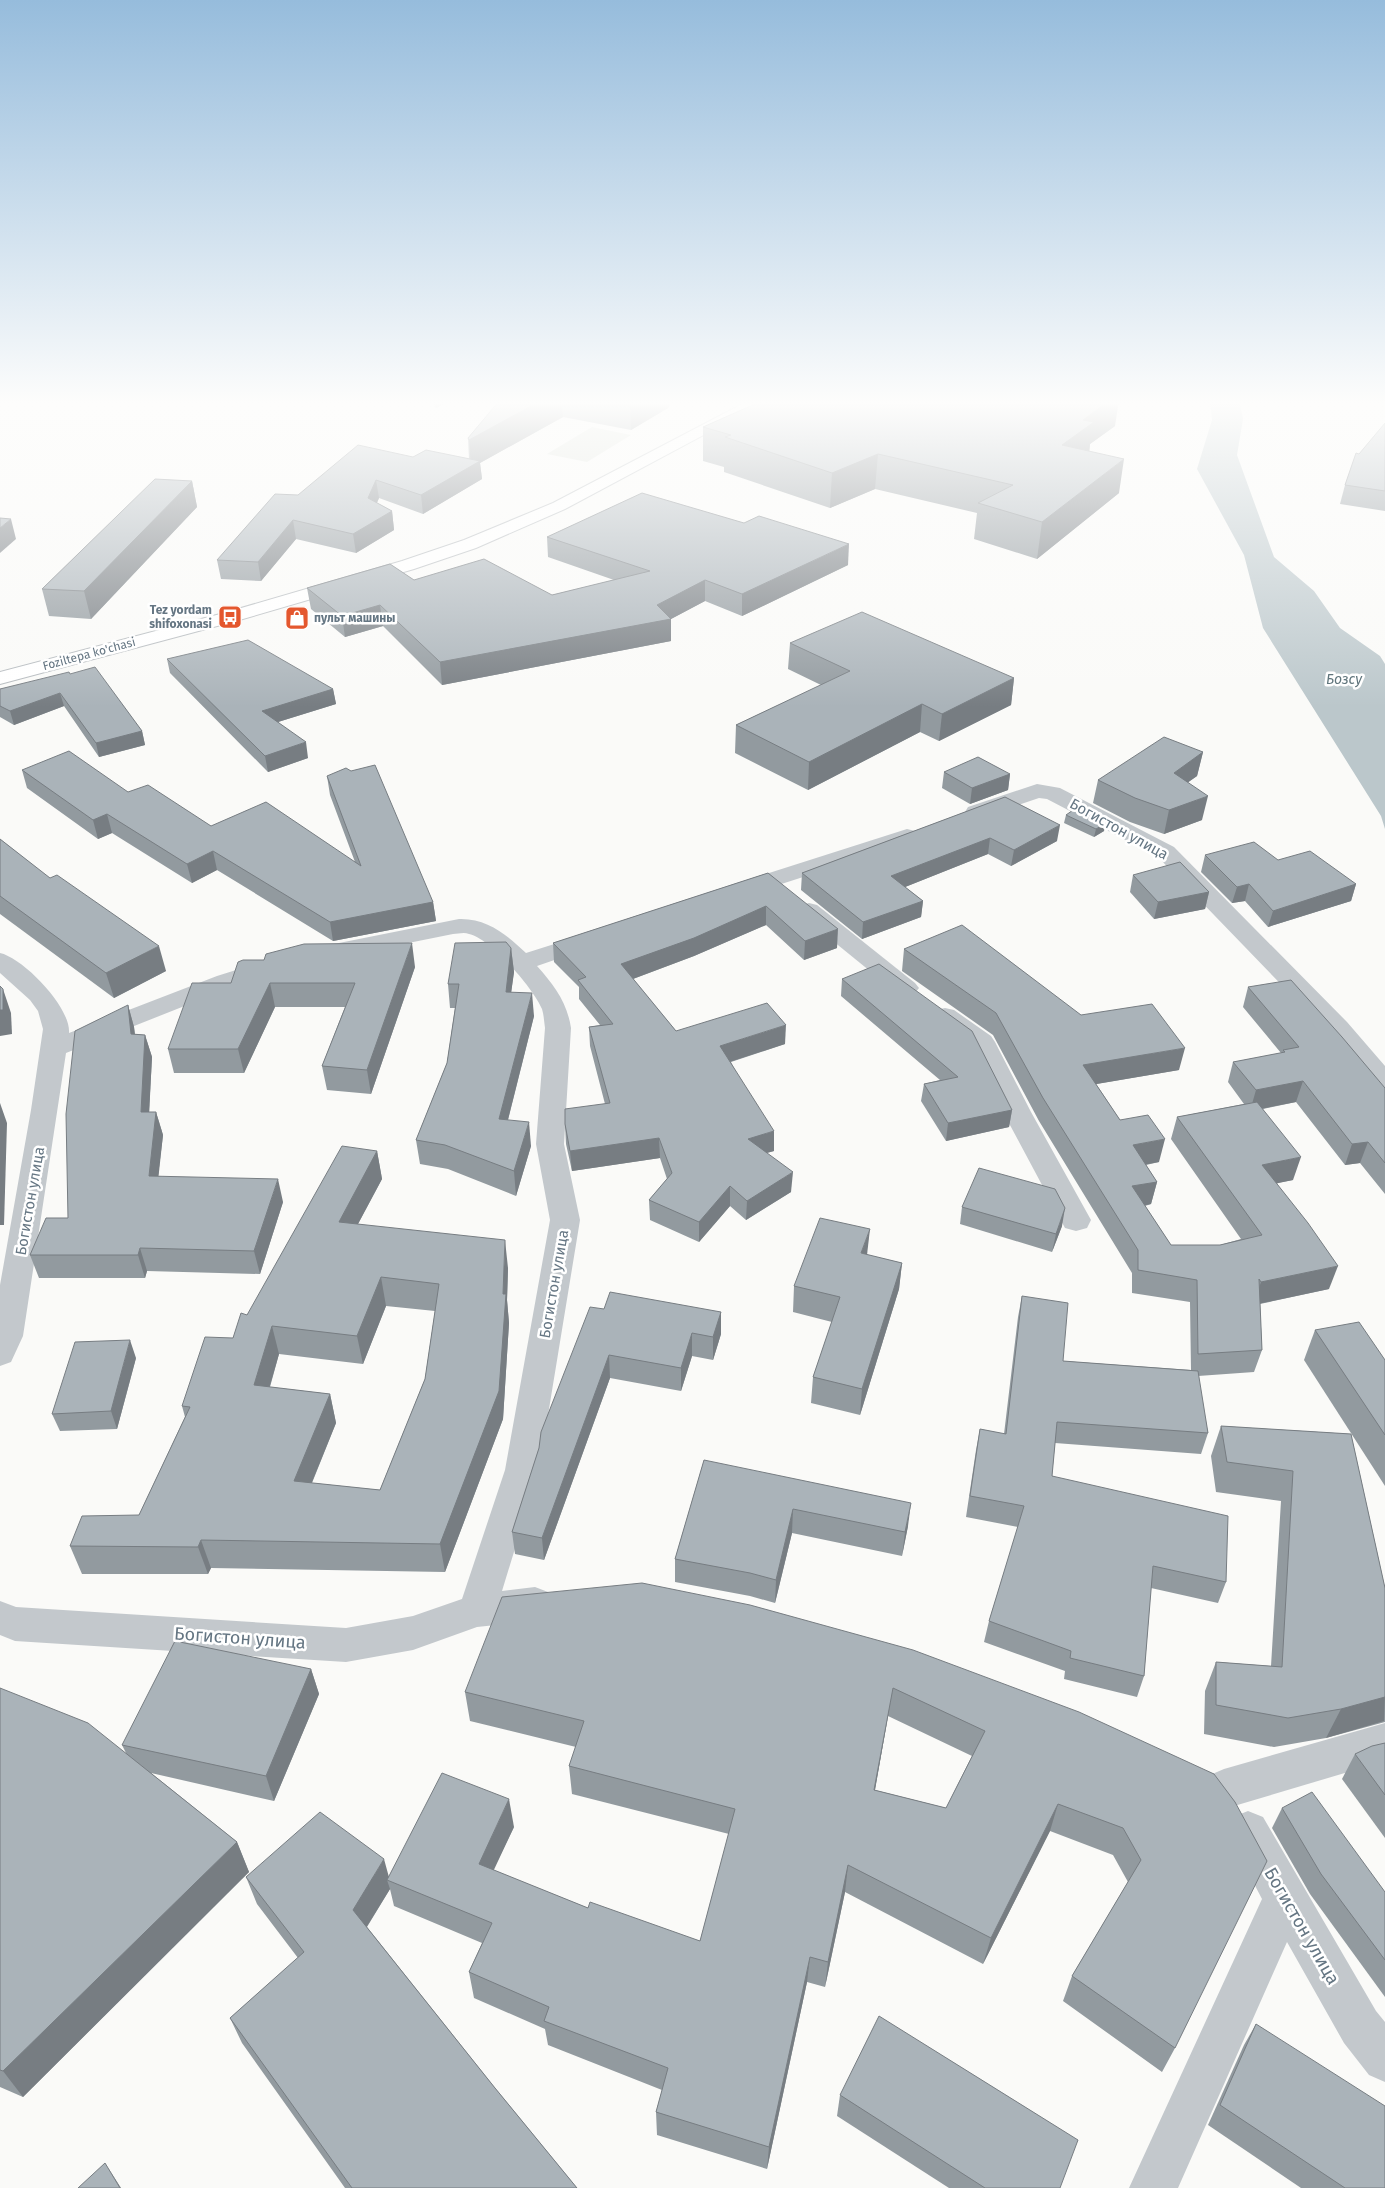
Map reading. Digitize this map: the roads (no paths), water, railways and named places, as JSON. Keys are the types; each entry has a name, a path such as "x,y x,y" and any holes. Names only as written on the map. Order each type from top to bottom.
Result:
{"main road":[{"name":"Foziltepa ko'chasi","path":"0,667 221,610 397,559 455,540 514,516 541,502"},
{"name":"Foziltepa ko'chasi","path":"0,678 230,617 408,565 470,544 566,502"}],"street":[{"name":"Богистон улица","path":"956,819 1037,791 1052,793 1166,852 1338,1028 1385,1084"},
{"path":"716,898 929,828"},
{"path":"771,879 887,974 982,1042 1076,1220"},
{"name":"Богистон улица","path":"54,1048 226,980 362,944 452,927 467,926 481,929 522,963 546,994 556,1012 558,1028 550,1144 566,1220 522,1470 477,1610"},
{"path":"522,963 614,932"},
{"name":"Богистон улица","path":"0,960 39,994 51,1010 56,1029 45,1110 9,1326 0,1353"},
{"name":"Богистон улица","path":"0,1618 15,1624 346,1645 413,1633 477,1610 565,1602"},
{"name":"Богистон улица","path":"1385,1742 1211,1783 1285,1898 1360,2027 1385,2060"},
{"path":"1153,2188 1285,1898"}],"water":[{"name":"Бозсу","path":"1215,502 1254,502 1274,557 1314,591 1340,628 1380,656 1385,664 1385,829 1381,816 1263,628 1244,555"}],"place":[{"name":"Tez yordam shifoxonasi","path":"230,617"},
{"name":"пульт машины","path":"297,618"}]}
